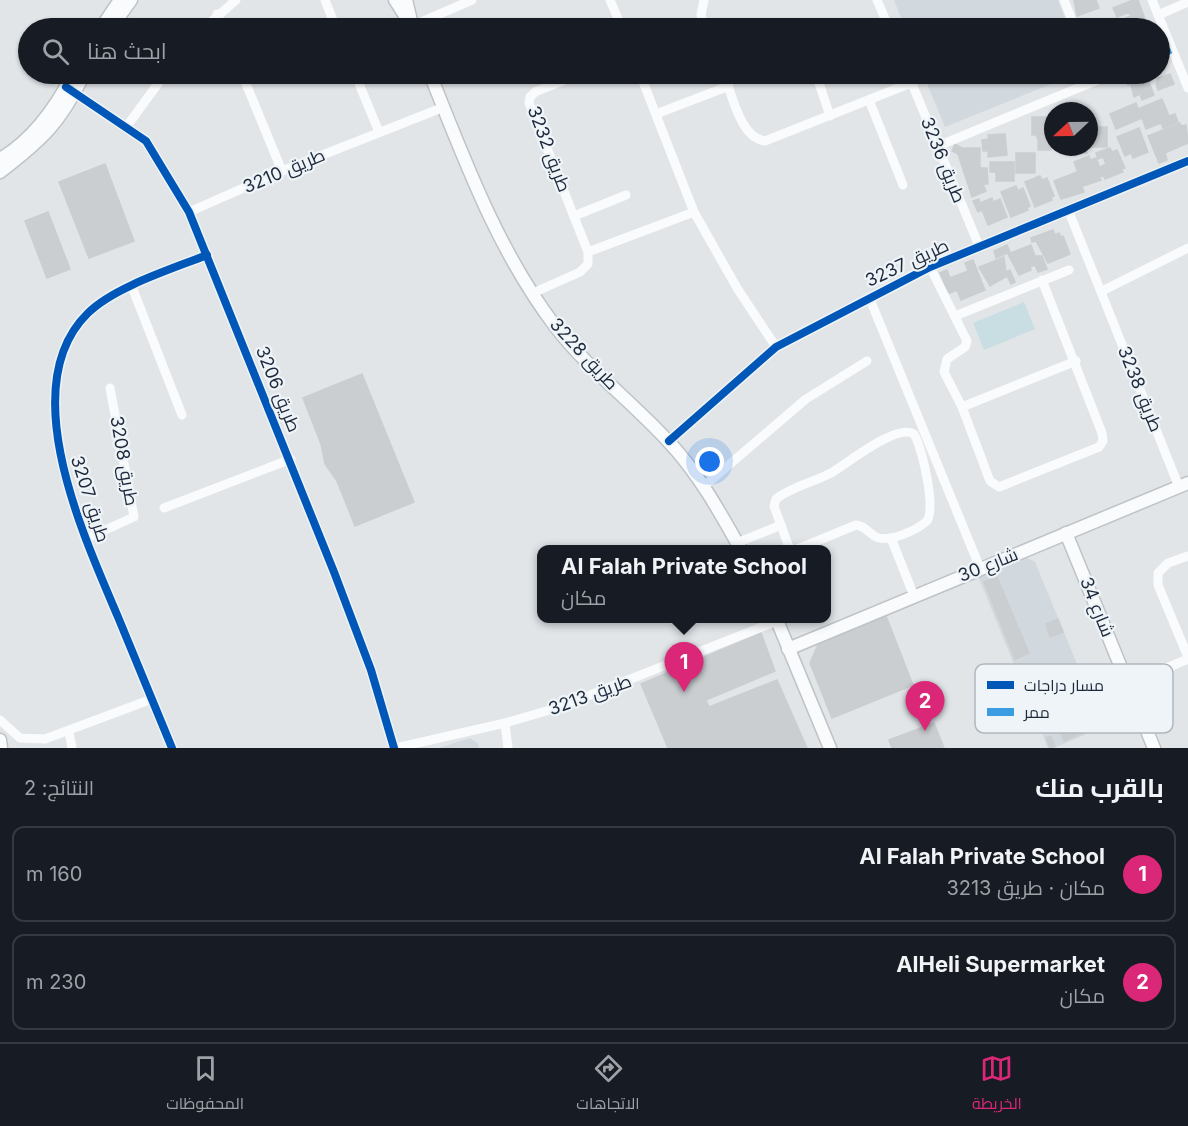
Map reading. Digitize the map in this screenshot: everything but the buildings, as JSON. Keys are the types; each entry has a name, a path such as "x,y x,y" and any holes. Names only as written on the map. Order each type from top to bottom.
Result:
{"street":[{"path":"108,18 120,0"},
{"path":"118,18 131,0"},
{"path":"213,18 236,0"},
{"path":"324,0 332,18"},
{"path":"395,0 406,18"},
{"path":"406,0 410,18"},
{"path":"432,18 472,0"},
{"path":"610,0 618,18"},
{"path":"702,18 704,0"},
{"path":"877,0 885,18"},
{"path":"1064,0 1071,18"},
{"path":"1152,0 1159,18"},
{"path":"1158,15 1188,2"},
{"path":"217,14 219,18"},
{"path":"1170,45 1188,88"},
{"path":"0,172 49,130 68,107 71,84"},
{"path":"0,159 29,137 75,84"},
{"path":"127,126 158,84"},
{"path":"246,84 282,171"},
{"path":"359,84 379,132"},
{"name":"طريق 3228","path":"434,84 491,222 555,327 669,441 703,487 738,545"},
{"name":"طريق 3232","path":"555,84 536,92 529,100 588,252"},
{"path":"644,84 694,212 736,288 776,347"},
{"path":"819,84 830,116"},
{"path":"656,114 729,86 747,131 760,140 771,140 869,100 898,84"},
{"name":"طريق 3236","path":"912,84 979,246"},
{"path":"938,146 1079,84"},
{"name":"طريق 3206","path":"70,90 127,126 152,149 189,212 291,459 371,670 395,748"},
{"path":"869,100 903,185"},
{"name":"طريق 3210","path":"189,212 282,171 444,107"},
{"name":"طريق 3237","path":"669,441 776,347 930,267 1069,212 1188,161"},
{"path":"574,216 626,195"},
{"path":"533,292 585,269 588,264 588,252 694,212"},
{"name":"طريق 3238","path":"1069,212 1184,485"},
{"path":"1102,291 1188,248"},
{"name":"طريق 3207","path":"172,748 85,539 63,473 57,418 60,366 70,336 89,312 107,298 207,255"},
{"path":"930,267 967,343 947,359 944,368 962,407 990,481 995,486 1006,486 1099,447 1103,441 1076,361 1042,280"},
{"path":"955,316 1069,270"},
{"path":"132,287 182,415"},
{"path":"869,297 980,568"},
{"path":"703,487 806,399 867,361"},
{"path":"962,407 1076,361"},
{"name":"طريق 3208","path":"85,539 134,517 110,388"},
{"path":"788,545 774,506 778,496 830,473 863,449 909,431 915,436 926,477 931,514 924,524 891,537 879,539 864,527 856,525 805,545"},
{"name":"طريق 3208","path":"164,508 291,459"},
{"name":"شارع 30","path":"788,649 1184,485"},
{"path":"741,545 781,525"},
{"name":"شارع 34","path":"1066,533 1120,664"},
{"path":"891,537 914,596"},
{"path":"1173,665 1188,658 1158,585 1158,573 1168,563 1188,556"},
{"name":"طريق 3213","path":"395,748 505,723 560,707 632,680 769,623"},
{"path":"777,623 830,748"},
{"path":"0,720 13,733 28,739 45,739 69,732 152,699"},
{"path":"505,723 508,748"},
{"path":"69,732 72,748"},
{"name":"شارع 34","path":"1148,733 1154,748"},
{"path":"0,740 1,748"}],"shaded area":[{"path":"894,0 1058,0 1065,18 901,18"},
{"path":"927,84 1051,84 945,127"},
{"path":"1024,302 1035,329 984,350 973,323"},
{"path":"1025,557 1035,562 1077,664 1014,664 978,576"},
{"path":"1042,733 1089,733 1054,748 1048,748"},
{"path":"470,738 478,744 479,748 439,748"}],"cycle path":[{"path":"66,87 146,141 189,212 334,572 371,670 394,748"},
{"path":"669,441 776,347 930,267 1188,161"},
{"path":"172,748 74,506 63,463 56,421 56,380 66,344 88,313 128,287 207,255"}],"place":[{"name":"Al Falah Private School","path":"684,692"},
{"name":"AlHeli Supermarket","path":"925,731"}]}
